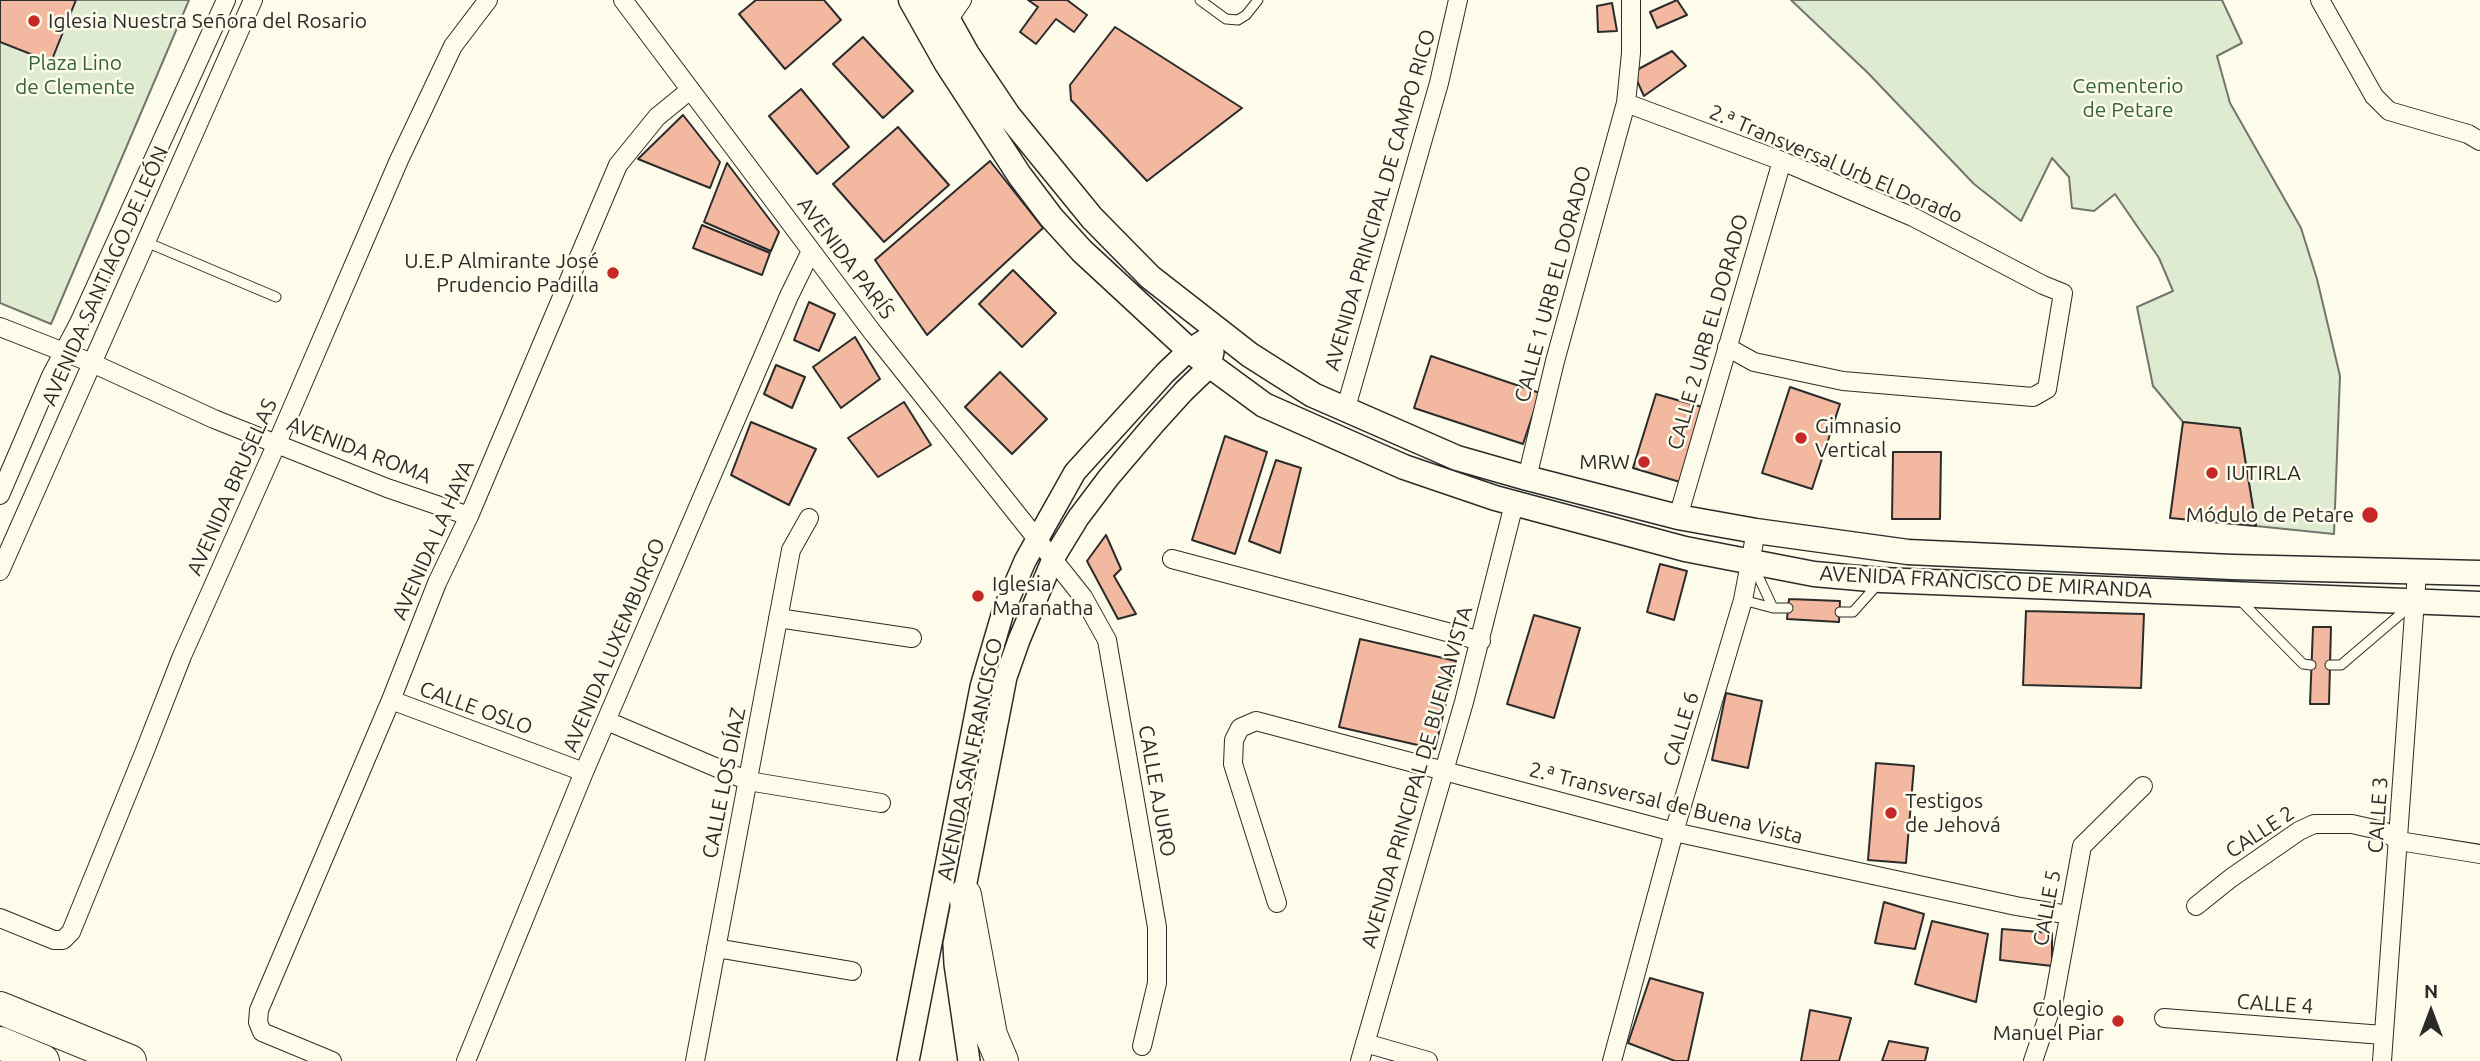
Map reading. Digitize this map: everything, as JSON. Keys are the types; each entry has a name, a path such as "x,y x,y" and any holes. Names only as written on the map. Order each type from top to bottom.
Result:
{"highway":[{"path":"965,895 991,1035 1002,1061"},
{"path":"0,1008 130,1061"},
{"path":"0,1043 43,1061"}],"main road":[{"name":"AVENIDA FRANCISCO DE MIRANDA","path":"911,0 947,64 1020,176 1051,217 1082,251 1189,349 1264,405 1404,467 1514,504 1685,549 1814,574 1881,580 2480,604"},
{"name":"AVENIDA FRANCISCO DE MIRANDA","path":"949,6 967,54 1008,115 1092,218 1150,276 1251,355 1313,396 1457,458 1678,517 1756,531 1908,552 2232,568 2480,573"}],"street":[{"name":"AVENIDA BRUSELAS","path":"0,918 54,940 63,940 71,932 182,656 422,108 453,46 488,0"},
{"name":"AVENIDA PARÍS","path":"623,0 811,251 1053,559"},
{"name":"AVENIDA PRINCIPAL DE CAMPO RICO","path":"1345,411 1439,83 1458,0"},
{"name":"CALLE 1 URB EL DORADO","path":"1527,478 1555,361 1626,103 1631,53 1631,0"},
{"path":"2320,0 2374,96 2389,111 2468,134 2480,141"},
{"path":"219,2 249,7"},
{"name":"AVENIDA SANTIAGO DE LEÓN","path":"0,495 79,323 219,2"},
{"name":"AVENIDA SANTIAGO DE LEÓN","path":"0,571 249,7"},
{"name":"AVENIDA LA HAYA","path":"332,1061 262,1032 258,1022 259,1010 391,700 437,583 469,516 618,165 657,117 690,90"},
{"name":"2.ª Transversal Urb El Dorado","path":"1626,103 1782,161 1913,217 2063,293 2048,389 2034,397 1843,381 1754,362 1727,347"},
{"name":"CALLE 2 URB EL DORADO","path":"1678,517 1782,161"},
{"name":"AVENIDA LUXEMBURGO","path":"466,1061 584,772 783,309 811,251"},
{"name":"AVENIDA ROMA","path":"0,327 92,363 214,419 387,488 469,516"},
{"name":"AVENIDA SAN FRANCISCO","path":"908,1061 981,687 1003,612 1037,540 1075,472 1189,349 1220,330"},
{"path":"1210,366 1220,330"},
{"name":"AVENIDA SAN FRANCISCO","path":"969,1061 954,944 1006,677 1053,559 1078,517 1184,391 1210,366"},
{"name":"AVENIDA PRINCIPAL DE BUENA VISTA","path":"1360,1061 1481,641 1514,504"},
{"name":"CALLE LOS DÍAZ","path":"695,1061 791,550 809,518"},
{"name":"CALLE 6","path":"1612,1061 1674,832 1743,600 1756,531"},
{"name":"CALLE AJURO","path":"1053,559 1083,597 1107,640 1157,927 1157,983 1142,1046"},
{"path":"1172,559 1481,641"},
{"name":"CALLE 3","path":"2382,1061 2417,572"},
{"path":"778,618 912,638"},
{"name":"CALLE OSLO","path":"391,700 584,772"},
{"path":"607,721 748,781 881,803"},
{"name":"2.ª Transversal de Buena Vista","path":"1277,903 1233,764 1234,740 1240,728 1256,721 1674,832 2068,915"},
{"name":"CALLE 5","path":"2033,1061 2054,999 2082,846 2143,786"},
{"name":"CALLE 2","path":"2196,906 2231,878 2299,831 2314,824 2369,827 2383,831 2399,841 2480,854"},
{"path":"716,948 852,971"},
{"name":"CALLE 4","path":"2164,1018 2383,1035"},
{"path":"1365,1043 1428,1061"}],"lane":[{"path":"1200,0 1226,19 1238,20 1246,16 1258,0"},
{"path":"146,242 276,298"},
{"path":"1751,562 1773,607"},
{"path":"1840,612 1853,611 1881,580"},
{"path":"2236,595 2303,664 2311,664"},
{"path":"1743,600 1788,608"},
{"path":"2330,664 2341,664 2416,602"}],"green space":[{"name":"Plaza Lino de Clemente","path":"0,0 189,0 51,324 0,303"},
{"name":"Cementerio de Petare","path":"1791,0 2222,0 2242,43 2217,56 2230,103 2301,228 2317,279 2340,376 2334,534 2256,526 2240,429 2183,422 2153,386 2137,307 2173,291 2159,258 2115,194 2094,211 2072,208 2069,177 2052,158 2021,221 1974,184 1868,73"}],"building":[{"name":"Iglesia Nuestra Señora del Rosario","path":"0,0 76,0 51,62 0,42"},
{"path":"756,0 824,0 841,20 785,69 739,14"},
{"path":"1028,0 1067,0 1087,15 1074,32 1056,19 1036,44 1020,32 1038,7"},
{"path":"1677,0 1687,15 1657,28 1650,12"},
{"path":"1612,3 1617,31 1598,32 1597,6"},
{"path":"1115,27 1242,108 1147,181 1071,100 1070,85"},
{"path":"863,37 913,91 883,118 833,64"},
{"path":"1672,51 1686,66 1644,96 1633,72"},
{"path":"801,89 849,147 817,174 769,116"},
{"path":"683,115 720,162 710,188 638,159"},
{"path":"898,127 949,185 884,242 833,184"},
{"path":"990,161 1043,228 927,335 875,260"},
{"path":"727,163 779,232 771,251 704,222"},
{"path":"702,225 770,253 762,275 693,248"},
{"path":"1013,270 1056,313 1022,347 979,304"},
{"path":"809,302 835,314 819,351 794,340"},
{"path":"855,337 880,379 841,408 813,367"},
{"path":"1431,356 1540,393 1523,444 1414,408"},
{"path":"776,365 805,377 792,408 764,394"},
{"path":"1000,372 1047,419 1012,454 965,407"},
{"name":"Gimnasio Vertical","path":"1790,387 1840,404 1812,489 1762,473"},
{"path":"1656,394 1702,407 1680,482 1633,468"},
{"path":"904,402 931,445 878,477 848,438"},
{"path":"751,422 816,449 789,505 731,475"},
{"name":"IUTIRLA","path":"2183,422 2240,428 2256,526 2170,518"},
{"path":"1225,436 1267,452 1235,554 1192,540"},
{"path":"1893,452 1941,452 1940,519 1892,519"},
{"path":"1276,460 1301,468 1280,553 1249,541"},
{"path":"1106,535 1121,569 1114,576 1136,614 1118,619 1087,561"},
{"path":"1660,564 1687,571 1674,620 1647,612"},
{"path":"1789,599 1840,601 1839,622 1787,619"},
{"path":"2026,611 2144,614 2141,688 2023,685"},
{"path":"1534,615 1580,628 1554,718 1507,704"},
{"path":"2313,627 2331,627 2329,704 2310,704"},
{"path":"1360,639 1456,661 1435,749 1339,727"},
{"path":"1726,693 1762,701 1748,768 1712,760"},
{"name":"Testigos de Jehová","path":"1876,763 1914,766 1906,863 1868,860"},
{"path":"1884,902 1924,914 1915,949 1875,943"},
{"path":"1932,921 1988,934 1976,1002 1915,984"},
{"path":"2002,929 2052,933 2052,966 2000,960"},
{"path":"1650,978 1703,993 1688,1061 1675,1061 1628,1043"},
{"path":"1810,1010 1851,1018 1839,1061 1801,1061"},
{"path":"1889,1041 1928,1048 1925,1061 1882,1061"}],"place":[{"name":"Iglesia Nuestra Señora del Rosario","path":"34,21"},
{"name":"U.E.P Almirante José Prudencio Padilla","path":"613,273"},
{"name":"Gimnasio Vertical","path":"1801,438"},
{"name":"MRW","path":"1644,462"},
{"name":"IUTIRLA","path":"2212,473"},
{"name":"Módulo de Petare","path":"2370,515"},
{"name":"Iglesia Maranatha","path":"978,596"},
{"name":"Testigos de Jehová","path":"1891,813"},
{"name":"Colegio Manuel Piar","path":"2118,1021"}]}
